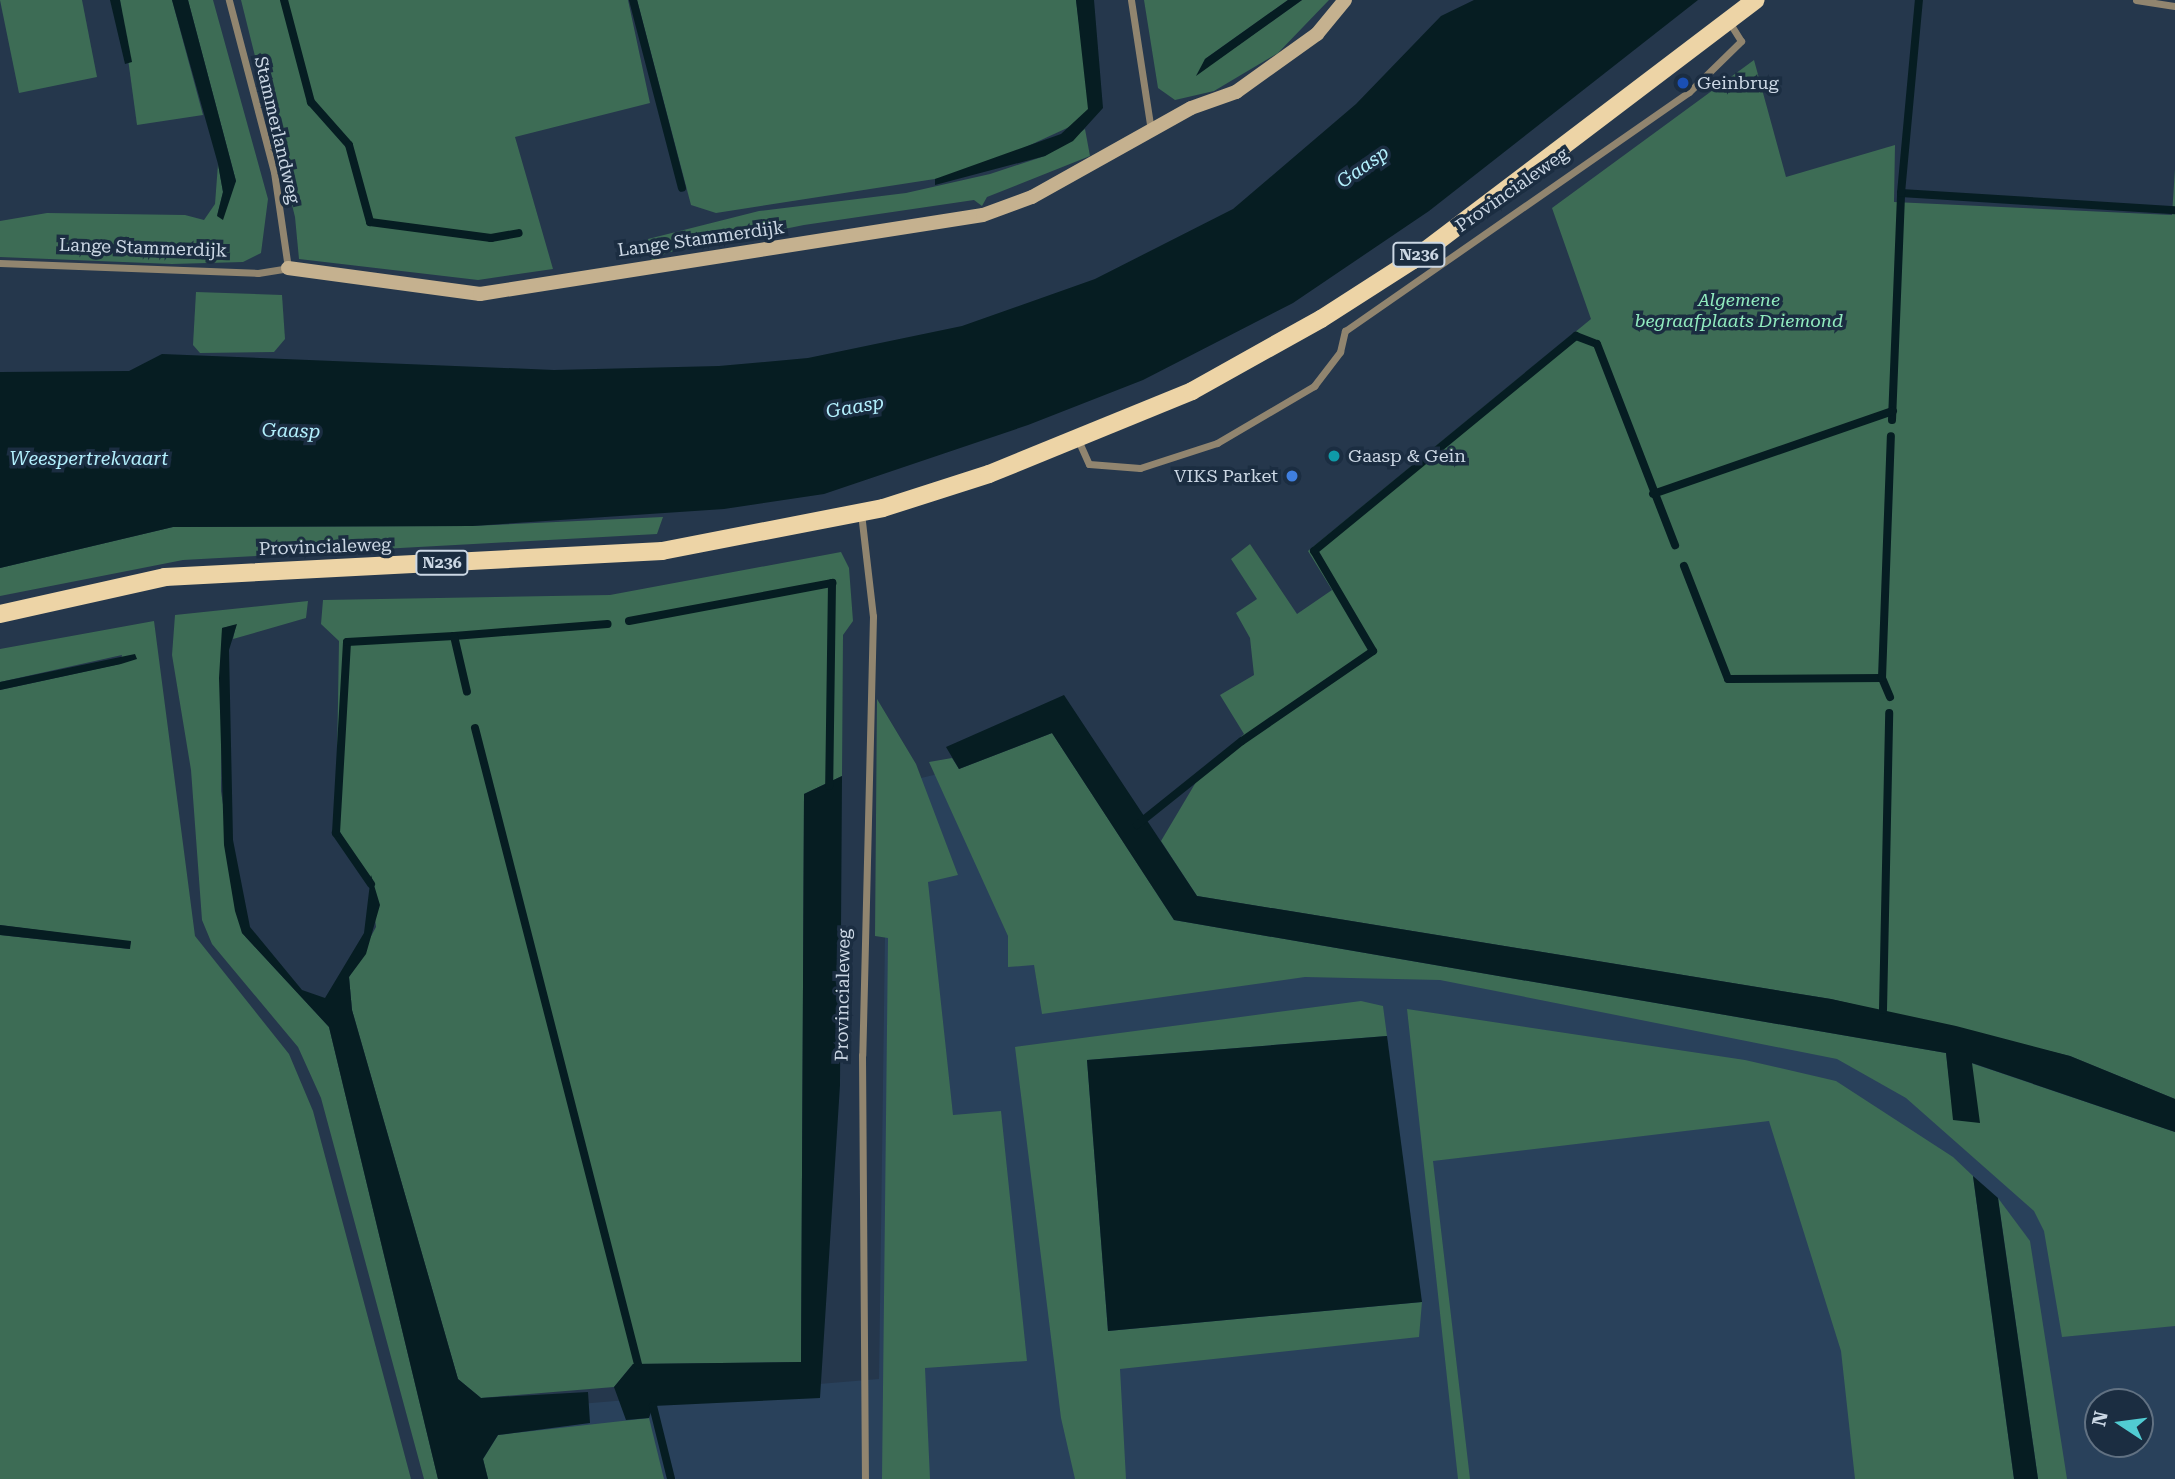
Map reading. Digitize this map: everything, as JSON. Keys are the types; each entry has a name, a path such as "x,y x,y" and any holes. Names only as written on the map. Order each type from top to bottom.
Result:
{"main road":[{"name":"Provincialeweg","path":"0,614 165,577 662,551 861,513 1079,442 1192,391 1413,260 1755,0"}],"street":[{"name":"Stammerlandweg","path":"229,0 274,172 288,268"},
{"path":"1131,0 1151,131"},
{"name":"Lange Stammerdijk","path":"0,263 258,273 288,268 480,294 933,225 1032,197 1277,66 1328,24 1345,0"},
{"path":"2136,0 2175,6"},
{"name":"Provincialeweg","path":"1079,442 1090,464 1120,470 1217,443 1314,386 1340,352 1345,331 1641,130 1741,41 1727,19"},
{"name":"Provincialeweg","path":"861,513 873,616 862,1055 865,1479"}],"shaded area":[{"path":"938,774 1187,908 1895,1026 2175,1110 2175,1479 489,1479 471,1413 879,1379 887,786"}],"green space":[{"path":"0,0 82,0 97,77 19,93"},
{"path":"120,0 172,0 203,115 137,125"},
{"path":"188,0 213,0 268,199 261,253 243,262 172,264 0,257 0,221 47,213 185,215 204,220 215,204 218,164 223,192 217,216 236,181"},
{"path":"241,0 628,0 650,103 515,137 553,269 478,280 299,259 295,217"},
{"path":"637,0 1076,0 1091,117 967,174 716,213 691,205"},
{"path":"1144,0 1288,0 1205,59 1199,73 1302,0 1329,0 1278,53 1214,91 1175,100 1158,88"},
{"name":"Algemene begraafplaats Driemond","path":"1754,60 1786,177 1895,145 1894,202 2172,215 2175,169 2175,1099 2070,1056 1831,999 1197,896 1161,841 1199,777 1244,734 1220,695 1254,675 1250,638 1236,613 1257,599 1231,559 1250,544 1297,614 1332,590 1308,551 1591,319 1552,208"},
{"path":"1085,129 1090,156 987,197 982,206 974,200 804,225 666,253 652,262 648,239 759,211 906,193 990,174 1045,156"},
{"path":"196,292 282,295 285,339 274,352 200,353 193,345"},
{"path":"663,517 657,534 183,560 0,596 0,568 173,527 472,526"},
{"path":"841,552 849,568 853,621 843,635 842,776 804,794 801,1362 633,1364 614,1387 481,1398 458,1379 352,1010 349,977 376,927 370,876 367,884 336,824 339,641 321,624 323,600 610,595"},
{"path":"308,601 306,618 233,639 236,625 222,628 221,791 242,933 329,1027 438,1479 424,1479 321,1098 298,1047 212,944 202,920 191,770 172,655 175,615"},
{"path":"154,621 195,936 289,1054 313,1111 411,1479 0,1479 0,935 129,949 131,942 0,925 0,690 120,664 122,655 0,682 0,649"},
{"path":"877,699 916,764 958,875 928,882 953,1115 1001,1111 1027,1361 925,1368 930,1479 882,1479 888,938 875,936"},
{"path":"1052,733 1174,920 1946,1053 1954,1120 1971,1063 2175,1132 2175,1326 2062,1337 2044,1231 2034,1211 1906,1098 1837,1059 1440,980 1305,977 1042,1014 1034,965 1008,967 1008,936 929,762 952,758 959,769"},
{"path":"1361,1001 1383,1006 1387,1036 1087,1060 1108,1331 1422,1302 1419,1337 1120,1369 1126,1479 1075,1479 1061,1418 1015,1047"},
{"path":"1407,1009 1745,1060 1836,1081 1953,1157 1973,1176 2014,1479 1855,1479 1841,1351 1769,1121 1433,1161 1470,1479 1458,1479"},
{"path":"1998,1198 2030,1241 2067,1479 2038,1479"},
{"path":"649,1418 664,1479 488,1479 483,1459 498,1435"}],"water":[{"path":"110,0 120,0 132,62 125,64"},
{"path":"172,0 188,0 236,181 223,220 217,216 223,192 218,164"},
{"path":"1076,0 1094,0 1103,108 1073,141 1045,156 935,185 935,179 1061,134 1088,109"},
{"path":"1288,0 1302,0 1196,76 1205,59"},
{"name":"Weespertrekvaart","path":"1474,0 1698,0 1429,211 1293,303 1143,380 1028,425 824,494 724,509 472,526 173,527 0,568 0,372 129,371 162,354 554,370 719,366 808,358 962,326 1095,279 1233,209 1356,104 1441,16"},
{"path":"237,624 229,650 233,840 250,927 302,990 325,998 364,933 371,875 380,905 366,954 349,977 352,1010 458,1379 481,1398 588,1392 590,1423 498,1435 483,1459 488,1479 438,1479 329,1027 242,933 235,911 224,845 219,678 222,628"},
{"path":"135,654 137,659 121,664 0,690 0,682"},
{"path":"1064,695 1197,896 1831,999 1956,1026 2070,1056 2175,1099 2175,1132 1972,1063 1980,1123 1953,1120 1946,1053 1174,920 1052,733 959,769 946,747"},
{"path":"842,776 840,1085 820,1398 653,1406 649,1418 626,1420 614,1387 633,1364 801,1362 804,794"},
{"path":"0,925 131,941 130,949 0,935"},
{"path":"1387,1036 1422,1302 1108,1331 1087,1060"},
{"path":"1973,1176 1998,1198 2038,1479 2014,1479"}],"waterway":[{"path":"284,0 311,102 349,145 370,222 491,238 519,233"},
{"path":"633,0 682,188"},
{"path":"1892,420 1901,193 1919,0"},
{"path":"1901,193 2175,210"},
{"path":"1137,825 1242,741 1373,651 1314,551 1576,336 1597,344 1675,545"},
{"path":"1653,494 1893,411"},
{"path":"1890,697 1882,678 1891,436"},
{"path":"1684,566 1728,679 1882,678"},
{"path":"629,621 832,583 829,786"},
{"path":"454,636 608,624"},
{"path":"371,884 336,833 347,642 454,636 467,692"},
{"path":"1883,1010 1889,713"},
{"path":"475,728 638,1364"},
{"path":"653,1406 671,1479"}],"place":[{"name":"Geinbrug","path":"1683,83"},
{"name":"Gaasp & Gein","path":"1334,456"},
{"name":"VIKS Parket","path":"1292,476"}],"water label":[{"name":"Gaasp","path":"1363,167"},
{"name":"Gaasp","path":"855,407"},
{"name":"Gaasp","path":"291,431"}]}
